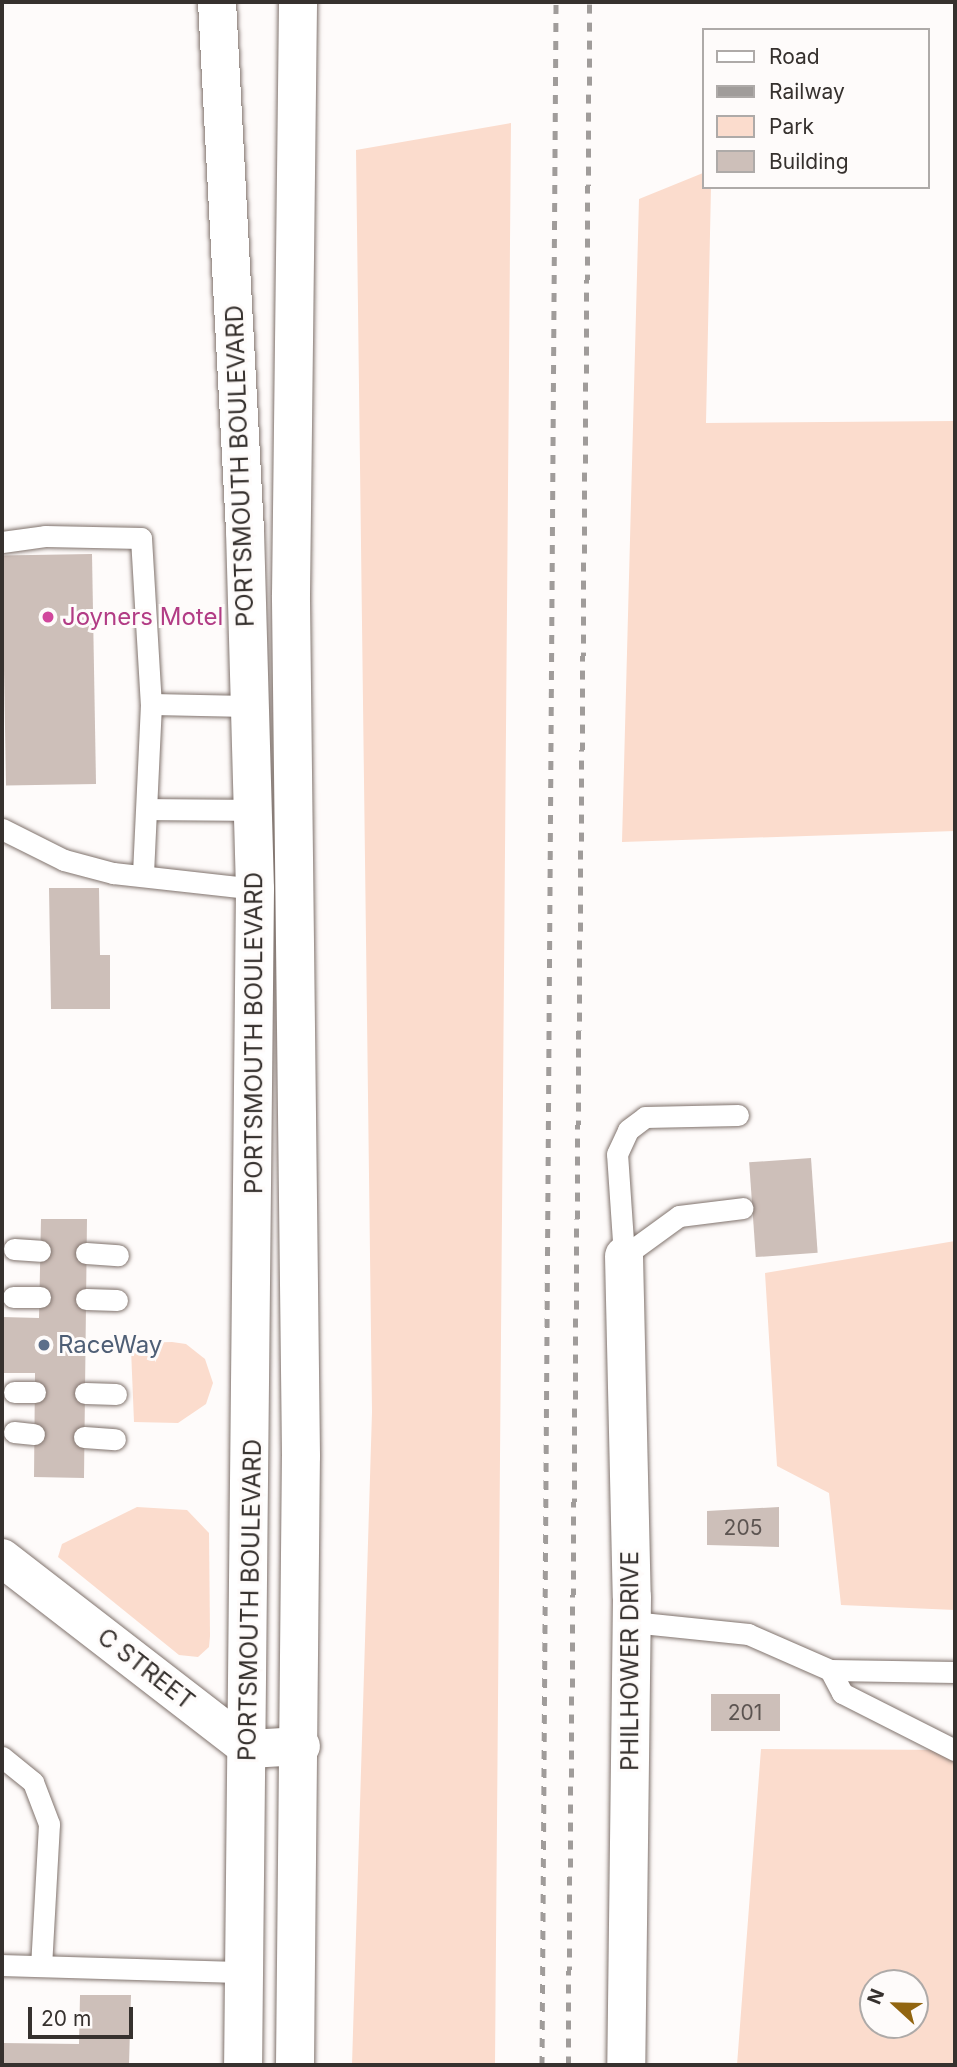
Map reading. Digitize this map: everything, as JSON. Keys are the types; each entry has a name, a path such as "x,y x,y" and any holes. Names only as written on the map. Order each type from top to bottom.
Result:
{"main road":[{"name":"PORTSMOUTH BOULEVARD","path":"217,2 245,531 255,888 243,2065"},
{"name":"PORTSMOUTH BOULEVARD","path":"295,2065 301,1746 291,595 298,2"},
{"name":"PHILHOWER DRIVE","path":"624,1256 632,1622 626,2065"},
{"name":"C STREET","path":"2,1558 248,1749"},
{"path":"248,1749 301,1746"}],"lane":[{"path":"2,542 45,536 141,538 151,704 144,876"},
{"path":"151,704 249,706"},
{"path":"148,809 253,810"},
{"path":"2,829 64,860 144,876 255,888"},
{"path":"624,1256 617,1154 628,1130 645,1117 738,1115"},
{"path":"624,1256 679,1216 743,1208"},
{"path":"14,1249 40,1251"},
{"path":"86,1253 118,1255"},
{"path":"13,1297 40,1297"},
{"path":"86,1299 117,1300"},
{"path":"85,1393 116,1394"},
{"path":"84,1437 115,1439"},
{"path":"632,1622 748,1634 830,1670 955,1672"},
{"path":"830,1670 842,1693 955,1750"},
{"path":"2,1757 33,1782 49,1824 41,1966"},
{"path":"2,1965 245,1972"}],"green space":[{"path":"511,123 495,2065 352,2065 372,1412 356,150"},
{"path":"702,173 702,189 711,189 706,423 955,421 955,831 622,842 639,199"},
{"path":"955,1241 955,1610 841,1605 829,1493 777,1466 765,1273"},
{"path":"139,1343 186,1344 205,1359 213,1383 206,1404 178,1423 134,1422 131,1349"},
{"path":"137,1507 187,1510 209,1533 210,1636 209,1647 198,1657 179,1655 58,1557 62,1544"},
{"path":"761,1749 955,1750 955,2065 737,2065"}],"building":[{"name":"Joyners Motel","path":"92,554 96,784 6,786 2,556"},
{"path":"49,888 99,888 100,955 110,955 110,1009 51,1009"},
{"path":"811,1158 818,1253 756,1257 749,1162"},
{"name":"RaceWay","path":"41,1219 87,1219 84,1478 34,1477 35,1373 2,1373 2,1317 39,1318"},
{"path":"779,1507 779,1547 707,1545 707,1511"},
{"path":"711,1694 780,1694 780,1731 711,1731"},
{"path":"80,1995 131,1995 129,2065 2,2065 2,2043 79,2044"}],"railway":[{"path":"542,2065 556,2"},
{"path":"568,2065 590,2"}],"place":[{"name":"Joyners Motel","path":"48,617"},
{"name":"RaceWay","path":"44,1345"}]}
